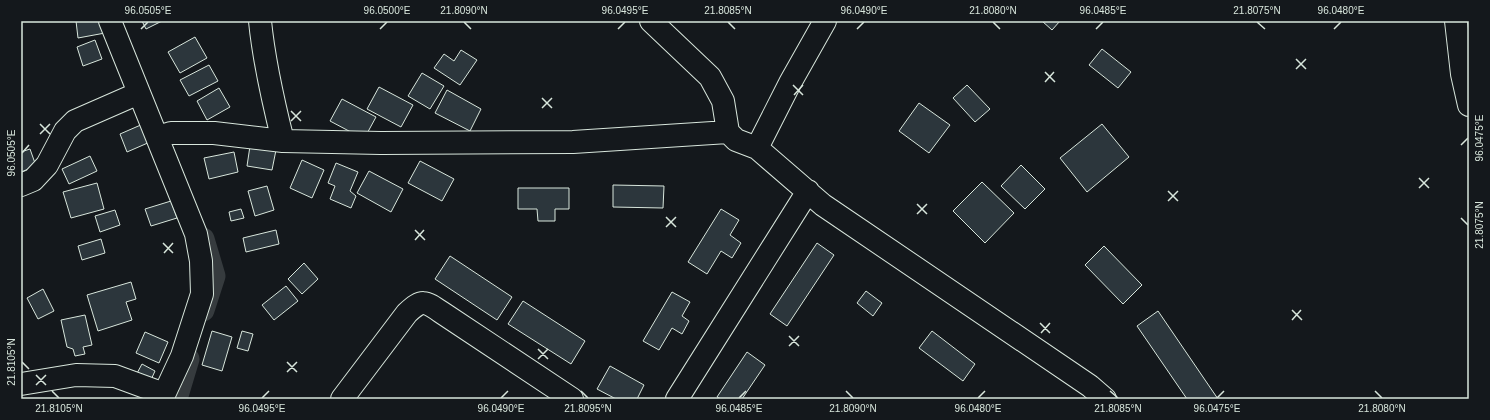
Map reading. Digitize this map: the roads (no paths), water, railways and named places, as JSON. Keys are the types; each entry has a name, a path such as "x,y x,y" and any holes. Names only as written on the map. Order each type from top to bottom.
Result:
{"street":[{"path":"21,384 76,375 115,376 163,397 182,356 202,294 201,261 196,234 164,135 139,93 110,21"},
{"path":"260,21 262,45 272,101 283,141"},
{"path":"651,21 710,77 724,101 728,132 736,140 757,148 823,205 1090,386 1105,399"},
{"path":"757,148 824,21"},
{"path":"1456,21 1462,74 1469,105"},
{"path":"21,186 33,180 47,165 65,131 75,121 139,93"},
{"path":"164,135 214,133 283,141 573,142 728,132"},
{"path":"677,399 808,191"},
{"path":"342,399 407,313 422,302 428,303 572,399"}],"waterway":[{"path":"203,239 214,276 203,310"},
{"path":"176,399 188,359"}]}
